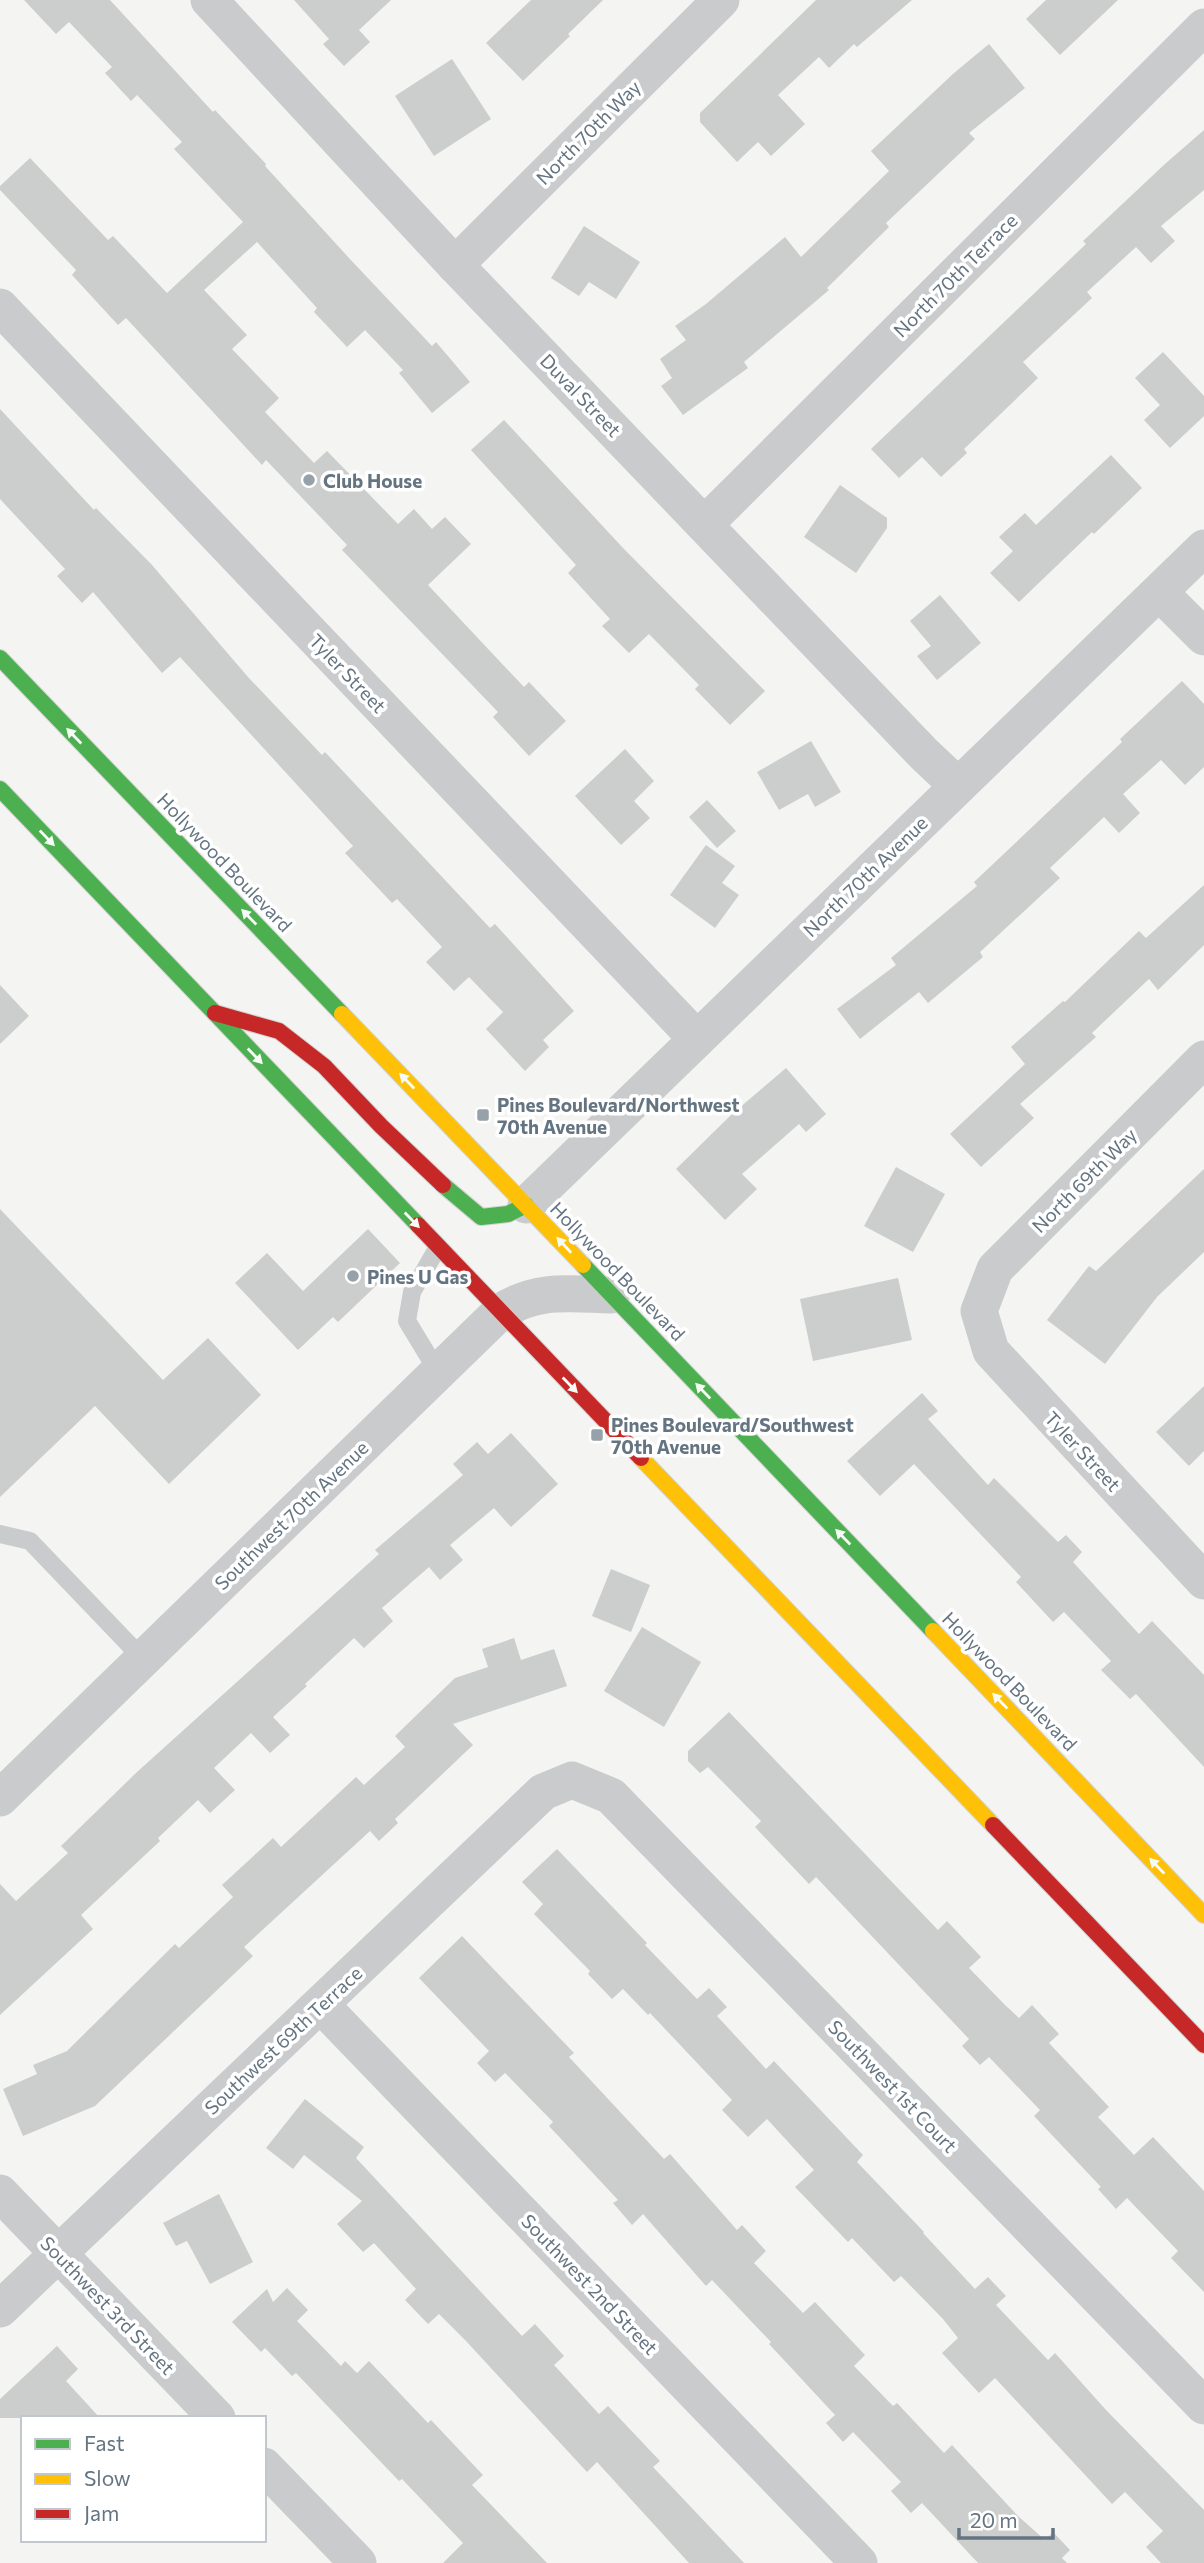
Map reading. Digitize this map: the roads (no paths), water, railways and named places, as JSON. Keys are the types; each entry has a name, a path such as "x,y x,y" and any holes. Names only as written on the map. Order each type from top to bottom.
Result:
{"highway":[{"name":"Hollywood Boulevard","path":"0,658 1204,1916"},
{"path":"88,775 108,771"},
{"path":"0,789 1204,2045"},
{"path":"213,1012 279,1031 324,1066 391,1136 462,1203 481,1217 508,1214 526,1205"}],"street":[{"name":"Duval Street","path":"209,0 455,265 924,754 958,786"},
{"name":"North 70th Way","path":"455,265 721,0"},
{"name":"North 70th Terrace","path":"705,524 1204,27"},
{"name":"Tyler Street","path":"0,307 697,1039"},
{"name":"North 70th Avenue","path":"526,1205 1204,548"},
{"path":"1160,593 1204,637"},
{"name":"North 69th Way","path":"979,1311 995,1269 1204,1059"},
{"name":"Southwest 70th Avenue","path":"0,1798 500,1312 518,1301 538,1294 611,1294"},
{"name":"Tyler Street","path":"979,1311 990,1351 1202,1575"},
{"name":"Southwest 69th Terrace","path":"0,2309 543,1793 572,1780"},
{"name":"Southwest 1st Court","path":"572,1780 611,1796 1204,2406"},
{"name":"Southwest 2nd Street","path":"321,2005 859,2563"},
{"name":"Southwest 3rd Street","path":"0,2193 215,2416"},
{"path":"266,2468 358,2563"}],"lane":[{"path":"438,1247 412,1292 407,1321 438,1372"},
{"path":"0,1534 30,1541 144,1659"}],"place":[{"name":"Club House","path":"309,480"},
{"name":"Pines Boulevard/Northwest 70th Avenue","path":"483,1115"},
{"name":"Pines U Gas","path":"353,1276"},
{"name":"Pines Boulevard/Southwest 70th Avenue","path":"597,1435"}]}
